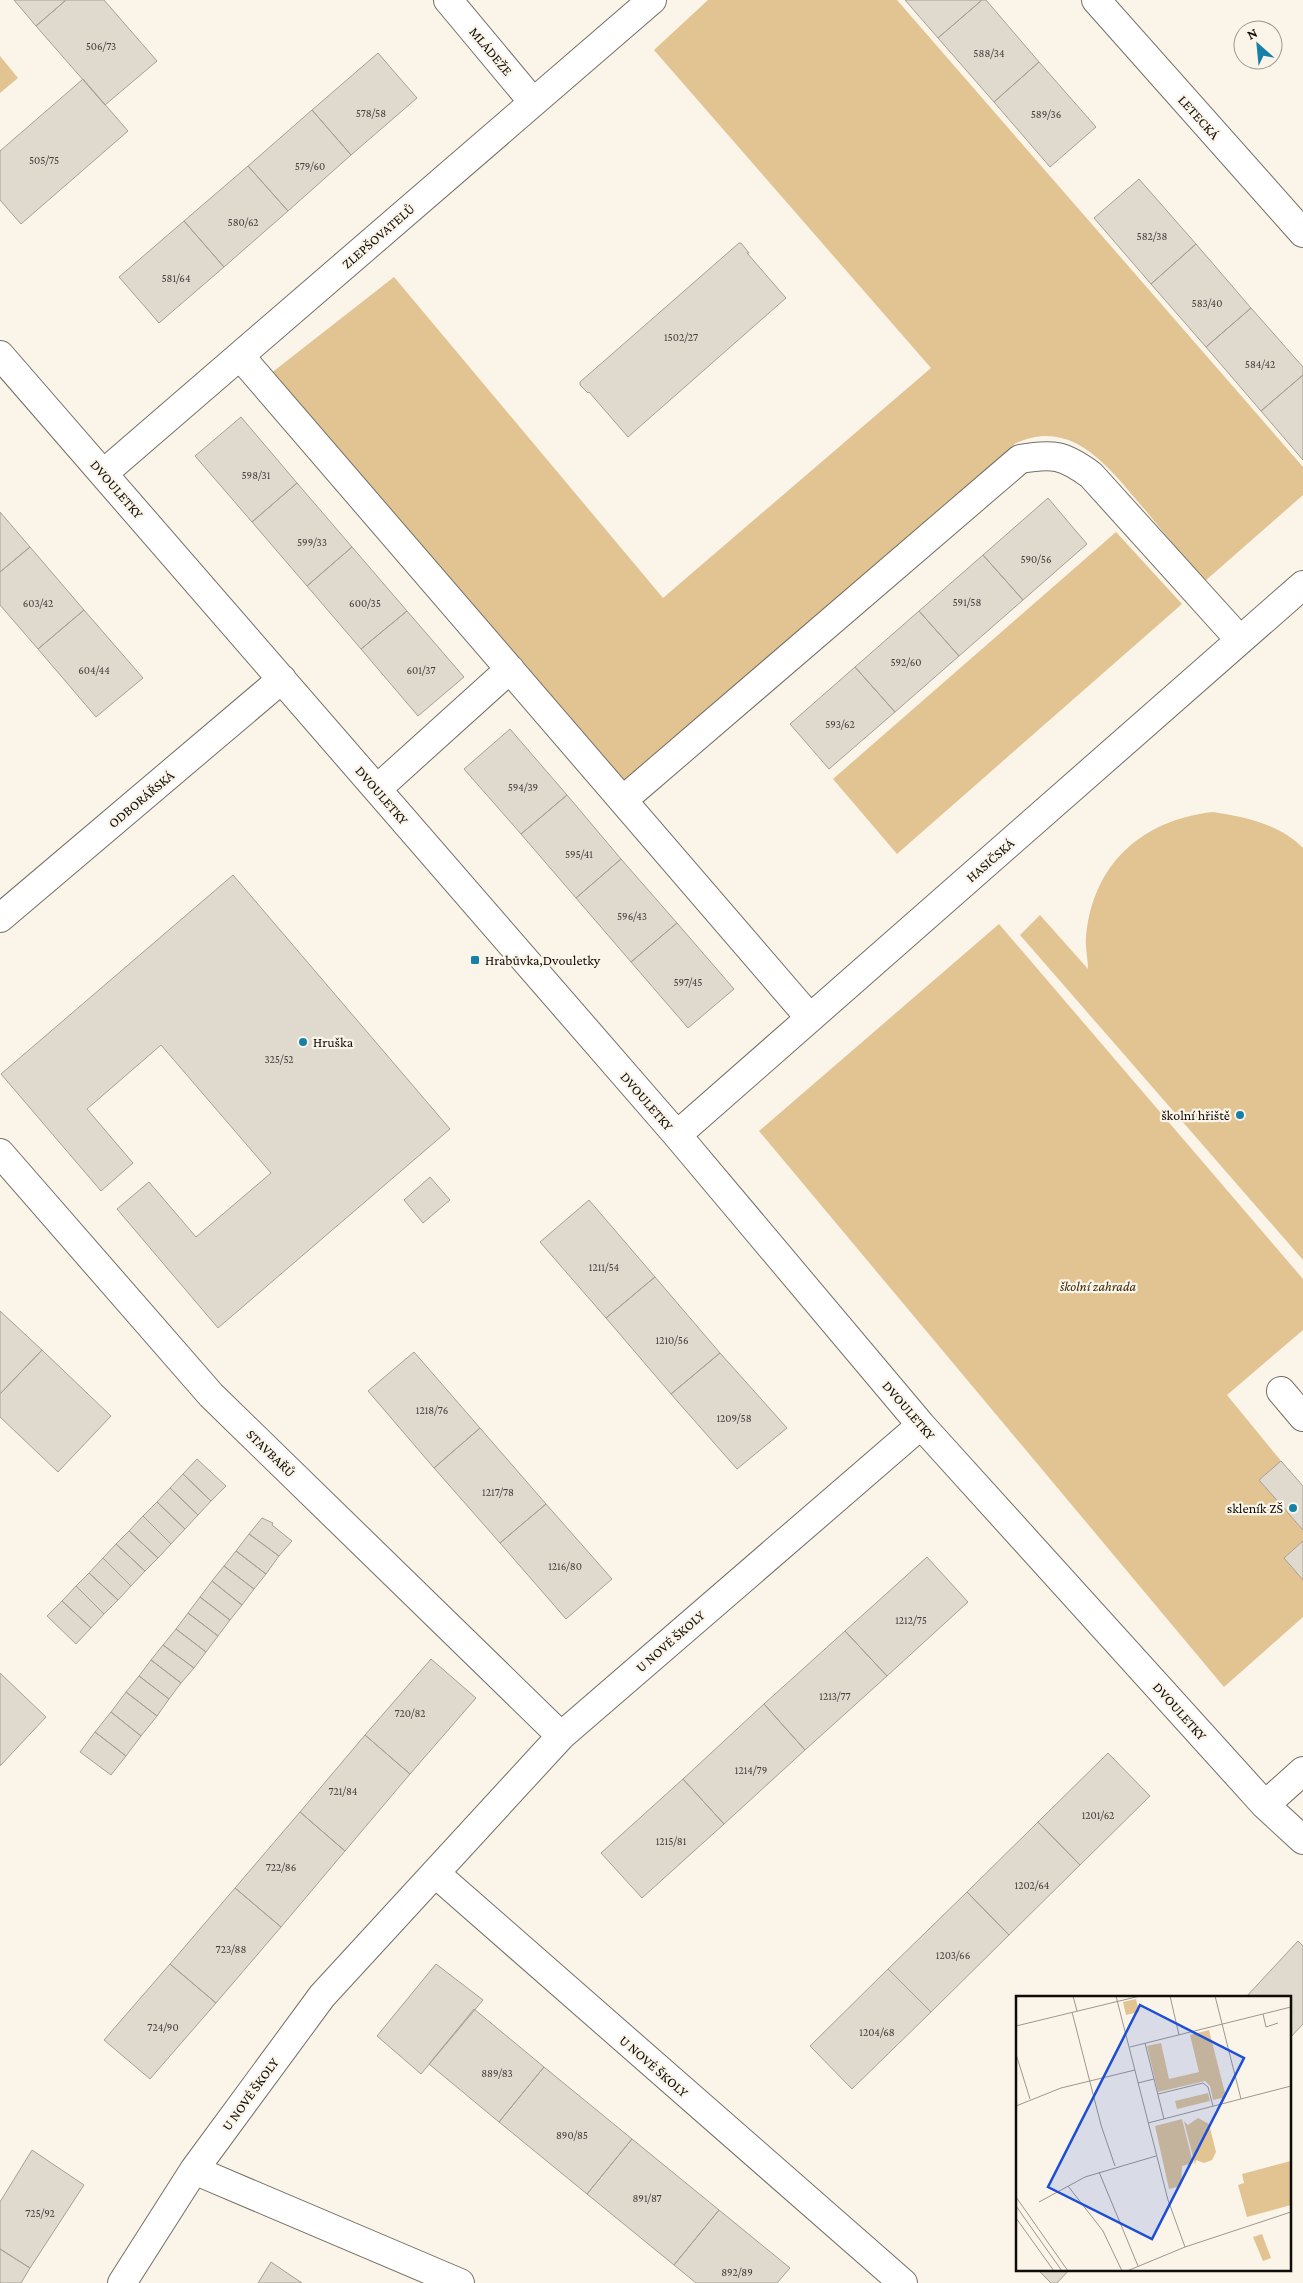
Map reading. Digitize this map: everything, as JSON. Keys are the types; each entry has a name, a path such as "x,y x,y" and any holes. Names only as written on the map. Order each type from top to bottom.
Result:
{"street":[{"name":"MLÁDEŽE","path":"448,0 533,102"},
{"name":"ZLEPŠOVATELŮ","path":"104,474 652,0"},
{"name":"LETECKÁ","path":"1096,0 1303,233"},
{"name":"DVOULETKY","path":"0,355 676,1135 922,1425 1264,1804 1303,1840"},
{"path":"240,356 810,1018"},
{"path":"622,800 1020,459 1046,454 1063,457 1091,475 1240,640"},
{"name":"HASIČSKÁ","path":"676,1135 1303,585"},
{"path":"377,789 510,669"},
{"name":"ODBORÁŘSKÁ","path":"0,918 282,679"},
{"name":"STAVBAŘŮ","path":"0,1153 211,1395 561,1736"},
{"path":"1281,1391 1303,1417"},
{"name":"U NOVÉ ŠKOLY","path":"122,2283 194,2170 322,1996 561,1736 922,1425"},
{"path":"1264,1804 1303,1771"},
{"name":"U NOVÉ ŠKOLY","path":"435,1873 903,2283"},
{"path":"194,2170 460,2283"}],"green space":[{"path":"708,0 897,0 1303,467 1303,495 1205,581 1120,480 1090,452 1074,442 1056,437 1037,437 1016,443 624,781 270,374 394,277 663,598 931,368 654,50"},
{"path":"0,56 18,78 0,93"},
{"path":"1116,532 1182,604 897,854 833,779"},
{"name":"školní hřiště","path":"1213,812 1249,819 1273,827 1303,848 1303,1260 1020,935 1040,915 1088,969 1086,942 1090,912 1098,889 1110,868 1125,851 1143,836 1164,825 1187,817"},
{"name":"školní zahrada","path":"999,924 1303,1279 1303,1330 1227,1395 1281,1461 1259,1480 1303,1530 1303,1541 1284,1558 1303,1580 1303,1617 1224,1687 759,1131"}],"building":[{"path":"14,0 66,0 36,26"},
{"path":"66,0 104,0 157,61 105,105 36,26"},
{"path":"905,0 982,0 938,38"},
{"path":"982,0 986,0 1039,62 994,102 938,38"},
{"path":"378,53 417,98 351,155 312,110"},
{"path":"1039,62 1096,127 1050,167 994,102"},
{"path":"83,79 128,131 21,224 0,200 0,151"},
{"path":"312,110 351,155 288,211 248,166"},
{"path":"248,166 288,211 224,267 184,221"},
{"path":"1139,179 1196,244 1151,284 1094,218"},
{"path":"184,221 224,267 159,323 119,277"},
{"path":"741,243 749,253 747,253 786,298 628,437 589,392 580,385 580,382"},
{"path":"1196,244 1251,308 1206,347 1151,284"},
{"path":"1251,308 1303,367 1303,375 1261,411 1206,347"},
{"path":"1303,375 1303,460 1261,411"},
{"path":"241,417 297,483 252,522 195,456"},
{"path":"297,483 352,547 307,586 252,522"},
{"path":"1048,498 1087,544 1023,600 983,555"},
{"path":"0,512 30,547 0,572"},
{"path":"30,547 84,610 38,649 0,605 0,572"},
{"path":"352,547 407,611 361,649 307,586"},
{"path":"983,555 1023,600 959,656 919,611"},
{"path":"84,610 143,678 96,717 38,649"},
{"path":"407,611 464,677 418,716 361,649"},
{"path":"919,611 959,656 895,712 855,667"},
{"path":"855,667 895,712 829,769 790,724"},
{"path":"510,729 567,795 521,834 464,769"},
{"path":"567,795 621,859 576,898 521,834"},
{"path":"621,859 677,923 631,962 576,898"},
{"path":"233,875 450,1129 218,1328 117,1209 149,1182 196,1237 271,1173 161,1045 87,1109 133,1163 101,1191 1,1074"},
{"path":"677,923 734,989 688,1028 631,962"},
{"path":"430,1177 450,1200 423,1223 404,1200"},
{"path":"589,1200 655,1277 606,1318 540,1242"},
{"path":"655,1277 720,1353 671,1394 606,1318"},
{"path":"0,1311 42,1350 0,1394"},
{"path":"42,1350 111,1416 58,1472 0,1417 0,1394"},
{"path":"414,1352 480,1428 434,1468 368,1391"},
{"path":"720,1353 787,1428 737,1469 671,1394"},
{"path":"480,1428 546,1504 500,1543 434,1468"},
{"path":"197,1459 226,1486 211,1501 183,1474"},
{"name":"skleník ZŠ","path":"1281,1461 1303,1486 1303,1530 1259,1480"},
{"path":"183,1474 211,1501 198,1515 170,1488"},
{"path":"170,1488 198,1515 185,1529 157,1502"},
{"path":"157,1502 185,1529 171,1544 143,1516"},
{"path":"546,1504 612,1579 566,1619 500,1543"},
{"path":"143,1516 171,1544 158,1558 129,1531"},
{"path":"262,1518 273,1523 272,1525 292,1541 279,1556 249,1534"},
{"path":"129,1531 158,1558 145,1571 116,1544"},
{"path":"249,1534 279,1556 266,1574 236,1551"},
{"path":"1303,1541 1303,1580 1284,1558"},
{"path":"116,1544 145,1571 131,1586 103,1558"},
{"path":"236,1551 266,1574 254,1589 224,1566"},
{"path":"927,1557 968,1602 887,1676 845,1631"},
{"path":"103,1558 131,1586 118,1600 89,1573"},
{"path":"224,1566 254,1589 242,1605 212,1581"},
{"path":"89,1573 118,1600 104,1614 76,1586"},
{"path":"212,1581 242,1605 230,1620 200,1597"},
{"path":"76,1586 104,1614 91,1628 62,1601"},
{"path":"200,1597 230,1620 218,1636 188,1613"},
{"path":"62,1601 91,1628 76,1644 47,1616"},
{"path":"188,1613 218,1636 206,1652 176,1629"},
{"path":"176,1629 206,1652 194,1668 163,1645"},
{"path":"845,1631 887,1676 805,1750 764,1704"},
{"path":"163,1645 194,1668 181,1683 151,1660"},
{"path":"431,1659 476,1698 410,1774 365,1735"},
{"path":"151,1660 181,1683 169,1699 139,1676"},
{"path":"0,1673 46,1717 0,1766"},
{"path":"139,1676 169,1699 157,1716 126,1692"},
{"path":"126,1692 157,1716 141,1736 111,1712"},
{"path":"764,1704 805,1750 724,1824 683,1779"},
{"path":"111,1712 141,1736 126,1756 95,1732"},
{"path":"95,1732 126,1756 111,1775 80,1752"},
{"path":"365,1735 410,1774 345,1851 300,1812"},
{"path":"1108,1753 1150,1796 1080,1865 1038,1822"},
{"path":"683,1779 724,1824 642,1898 601,1853"},
{"path":"300,1812 345,1851 281,1927 235,1888"},
{"path":"1038,1822 1080,1865 1009,1935 967,1892"},
{"path":"235,1888 281,1927 216,2003 170,1964"},
{"path":"967,1892 1009,1935 931,2012 888,1969"},
{"path":"1298,1941 1303,1946 1303,2024 1290,2038 1290,1996 1247,1996"},
{"path":"170,1964 216,2003 150,2079 104,2040"},
{"path":"436,1964 483,2000 421,2074 377,2036"},
{"path":"888,1969 931,2012 852,2089 810,2046"},
{"path":"474,2009 544,2067 499,2122 429,2064"},
{"path":"544,2067 632,2139 587,2194 499,2122"},
{"path":"632,2139 719,2210 674,2265 587,2194"},
{"path":"32,2150 84,2185 30,2268 0,2249 0,2202"},
{"path":"719,2210 790,2268 777,2283 696,2283 674,2265"},
{"path":"0,2249 30,2268 21,2283 0,2283"},
{"path":"271,2262 302,2283 258,2283"},
{"path":"1038,2270 1069,2270 1057,2283 1051,2283"}],"place":[{"name":"Hrabůvka,Dvouletky","path":"475,960"},
{"name":"Hruška","path":"303,1042"},
{"name":"školní hřiště","path":"1240,1115"},
{"name":"skleník ZŠ","path":"1293,1508"}]}
